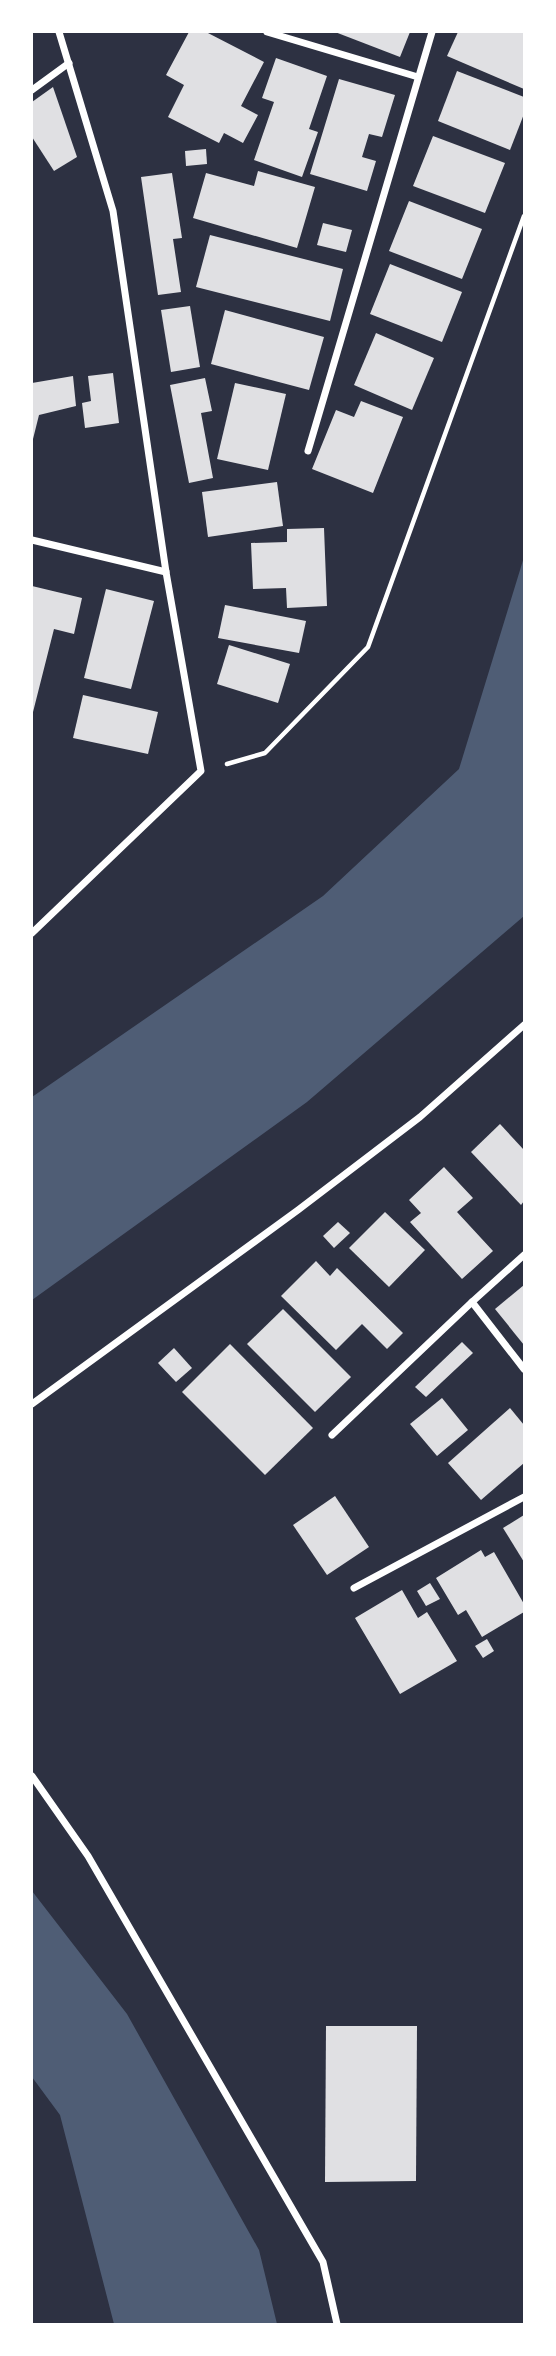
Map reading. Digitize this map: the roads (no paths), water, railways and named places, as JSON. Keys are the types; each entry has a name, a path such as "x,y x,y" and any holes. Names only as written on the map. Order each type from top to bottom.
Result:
{"street":[{"path":"32,933 201,771 166,572 113,211 59,32"},
{"path":"267,32 418,77"},
{"path":"308,451 432,32"},
{"path":"32,90 69,63"},
{"path":"32,540 166,572"},
{"path":"32,1404 409,1126 524,1025"},
{"path":"332,1435 524,1255"},
{"path":"472,1302 524,1369"},
{"path":"354,1588 524,1497"},
{"path":"32,1776 88,1856 323,2262 337,2325"}],"water":[{"path":"524,557 524,916 307,1102 32,1300 32,1097 323,896 459,769"},
{"path":"32,1891 127,2014 259,2250 277,2324 114,2324 60,2115 32,2077"}]}
